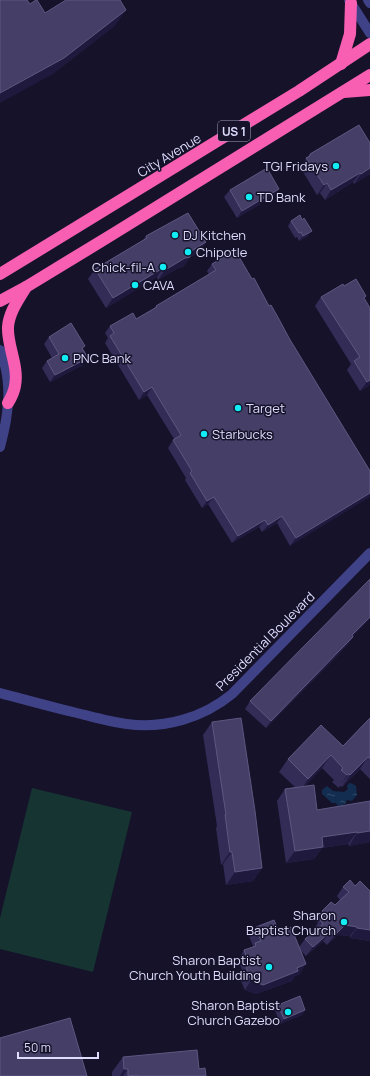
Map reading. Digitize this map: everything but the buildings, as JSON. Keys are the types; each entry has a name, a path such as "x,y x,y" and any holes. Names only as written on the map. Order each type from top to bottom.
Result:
{"highway":[{"path":"341,64 352,22 350,1"},
{"name":"City Avenue","path":"0,274 299,91 370,44"},
{"name":"US 1","path":"0,301 26,287 370,75"},
{"path":"341,93 370,90"},
{"path":"8,403 15,385 16,376 9,339 9,323 12,312 26,287"}],"street":[{"path":"350,1 370,34"},
{"path":"0,350 8,378 6,423 0,447"},
{"name":"Presidential Boulevard","path":"0,693 128,725 145,726 168,724 192,717 214,707 237,689 370,553"}],"green space":[{"path":"32,788 132,812 93,972 0,949 0,918"}],"water":[{"path":"349,783 356,786 357,795 352,801 347,800 345,804 338,806 322,794 322,790 327,786 333,791 344,792 348,789 347,786"}],"place":[{"name":"TGI Fridays","path":"336,166"},
{"name":"TD Bank","path":"249,197"},
{"name":"DJ Kitchen","path":"175,235"},
{"name":"Chipotle","path":"188,252"},
{"name":"Chick-fil-A","path":"163,267"},
{"name":"CAVA","path":"135,285"},
{"name":"PNC Bank","path":"65,358"},
{"name":"Target","path":"238,408"},
{"name":"Starbucks","path":"204,434"},
{"name":"Sharon Baptist Church","path":"344,922"},
{"name":"Sharon Baptist Church Youth Building","path":"269,967"},
{"name":"Sharon Baptist Church Gazebo","path":"288,1012"}]}
